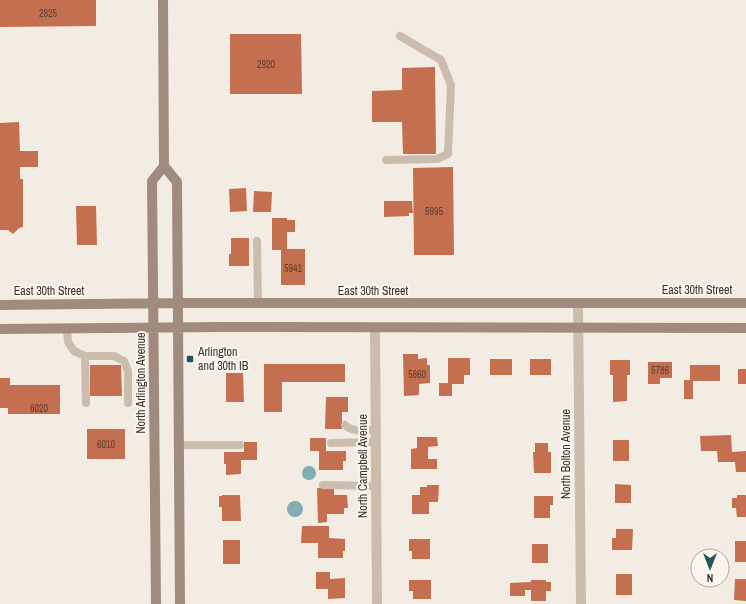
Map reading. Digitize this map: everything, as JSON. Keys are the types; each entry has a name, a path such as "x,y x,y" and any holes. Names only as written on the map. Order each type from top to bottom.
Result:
{"main road":[{"path":"163,0 164,166 177,182 180,604"},
{"name":"North Arlington Avenue","path":"156,604 152,181 164,166"},
{"name":"East 30th Street","path":"0,304 746,303"},
{"path":"0,329 746,328"}],"street":[{"name":"North Bolton Avenue","path":"578,303 580,604"},
{"name":"North Campbell Avenue","path":"375,328 377,604"}],"lane":[{"path":"386,160 437,159 448,154 451,85 441,60 400,36"},
{"path":"257,241 258,303"},
{"path":"67,328 68,342 74,351 85,356 114,356 124,361 128,371 128,403"},
{"path":"85,356 86,403"},
{"path":"345,425 349,429 376,430"},
{"path":"331,443 376,442"},
{"path":"179,445 240,445"},
{"path":"323,485 376,486"}],"water":[{"path":"306,466 312,466 316,470 316,476 312,480 306,480 302,476 302,470"},
{"path":"295,501 301,503 303,509 301,515 295,517 289,515 287,509 289,503"}],"building":[{"path":"0,0 96,0 96,26 0,27"},
{"path":"230,34 301,34 302,94 230,94"},
{"path":"435,67 436,154 403,154 402,122 372,122 372,91 402,90 402,68"},
{"path":"19,122 20,151 38,151 38,167 20,167 20,179 23,179 23,227 19,228 13,234 8,230 0,230 0,123"},
{"path":"453,167 454,255 414,255 413,168"},
{"path":"246,188 247,211 230,212 229,189"},
{"path":"254,191 272,192 271,212 253,212"},
{"path":"384,201 412,201 413,213 409,213 409,216 384,217"},
{"path":"76,206 96,206 97,245 77,245"},
{"path":"272,218 287,218 287,220 295,220 295,232 287,232 287,249 305,249 305,285 281,285 281,250 272,250"},
{"path":"231,238 249,238 249,266 229,266"},
{"path":"403,354 418,354 418,359 427,358 427,365 430,365 430,383 419,384 419,395 404,396"},
{"path":"448,358 470,358 470,375 464,375 464,384 452,384 452,396 439,396 439,383 448,383"},
{"path":"490,359 512,359 512,375 490,375"},
{"path":"530,359 551,359 551,375 530,375"},
{"path":"610,360 630,360 630,375 627,375 627,401 613,402 613,375 610,375"},
{"path":"648,362 672,362 672,378 660,378 660,384 648,384"},
{"path":"264,364 345,364 345,382 282,382 282,412 264,412"},
{"path":"90,365 121,365 122,396 90,396"},
{"path":"690,365 720,365 720,381 693,381 693,399 684,399 684,380 690,380"},
{"path":"738,369 746,369 746,384 738,384"},
{"path":"226,373 243,373 244,402 226,402"},
{"path":"0,378 10,378 10,385 60,385 60,414 8,414 8,408 0,408"},
{"path":"326,397 348,397 348,412 342,412 342,429 325,429"},
{"path":"87,429 125,429 125,459 87,459"},
{"path":"731,435 732,452 746,451 746,472 736,472 735,462 718,462 717,451 701,451 700,436"},
{"path":"417,437 437,437 438,446 428,447 428,459 437,459 437,469 411,469 411,449 417,448"},
{"path":"310,438 326,438 326,451 346,451 346,461 343,461 343,470 319,470 319,451 310,451"},
{"path":"613,440 629,440 629,461 613,461"},
{"path":"244,442 257,442 257,460 241,460 241,474 226,475 224,452 244,452"},
{"path":"535,443 548,443 548,452 551,452 551,473 534,473 533,452 535,452"},
{"path":"615,484 631,485 631,503 615,503"},
{"path":"427,485 439,485 438,502 429,502 429,514 412,514 412,495 420,495 420,487 427,487"},
{"path":"317,488 334,488 334,495 347,495 348,508 344,508 344,514 327,514 327,522 318,523"},
{"path":"240,495 241,521 222,521 222,507 219,507 219,496"},
{"path":"737,495 746,495 746,517 737,517 736,508 732,508 732,498 737,498"},
{"path":"534,496 553,496 553,505 550,505 550,518 534,518"},
{"path":"302,526 329,526 329,538 345,539 345,551 343,551 343,558 318,558 318,543 301,543"},
{"path":"616,529 633,529 632,550 612,550 612,538 616,538"},
{"path":"409,539 430,539 430,559 412,559 412,551 409,551"},
{"path":"223,540 240,540 240,564 223,564"},
{"path":"735,541 746,541 746,562 735,562"},
{"path":"532,544 548,544 548,563 532,563"},
{"path":"316,572 330,572 330,579 345,578 345,598 328,599 328,589 316,589"},
{"path":"616,574 632,574 632,595 616,595"},
{"path":"735,579 746,579 746,601 734,600"},
{"path":"409,580 431,580 431,599 413,599 413,591 409,591"},
{"path":"531,580 546,580 546,582 551,582 551,591 546,591 546,601 531,601 531,590 525,590 525,596 510,596 510,583 531,582"}],"place":[{"name":"Arlington and 30th IB","path":"190,359"}]}
